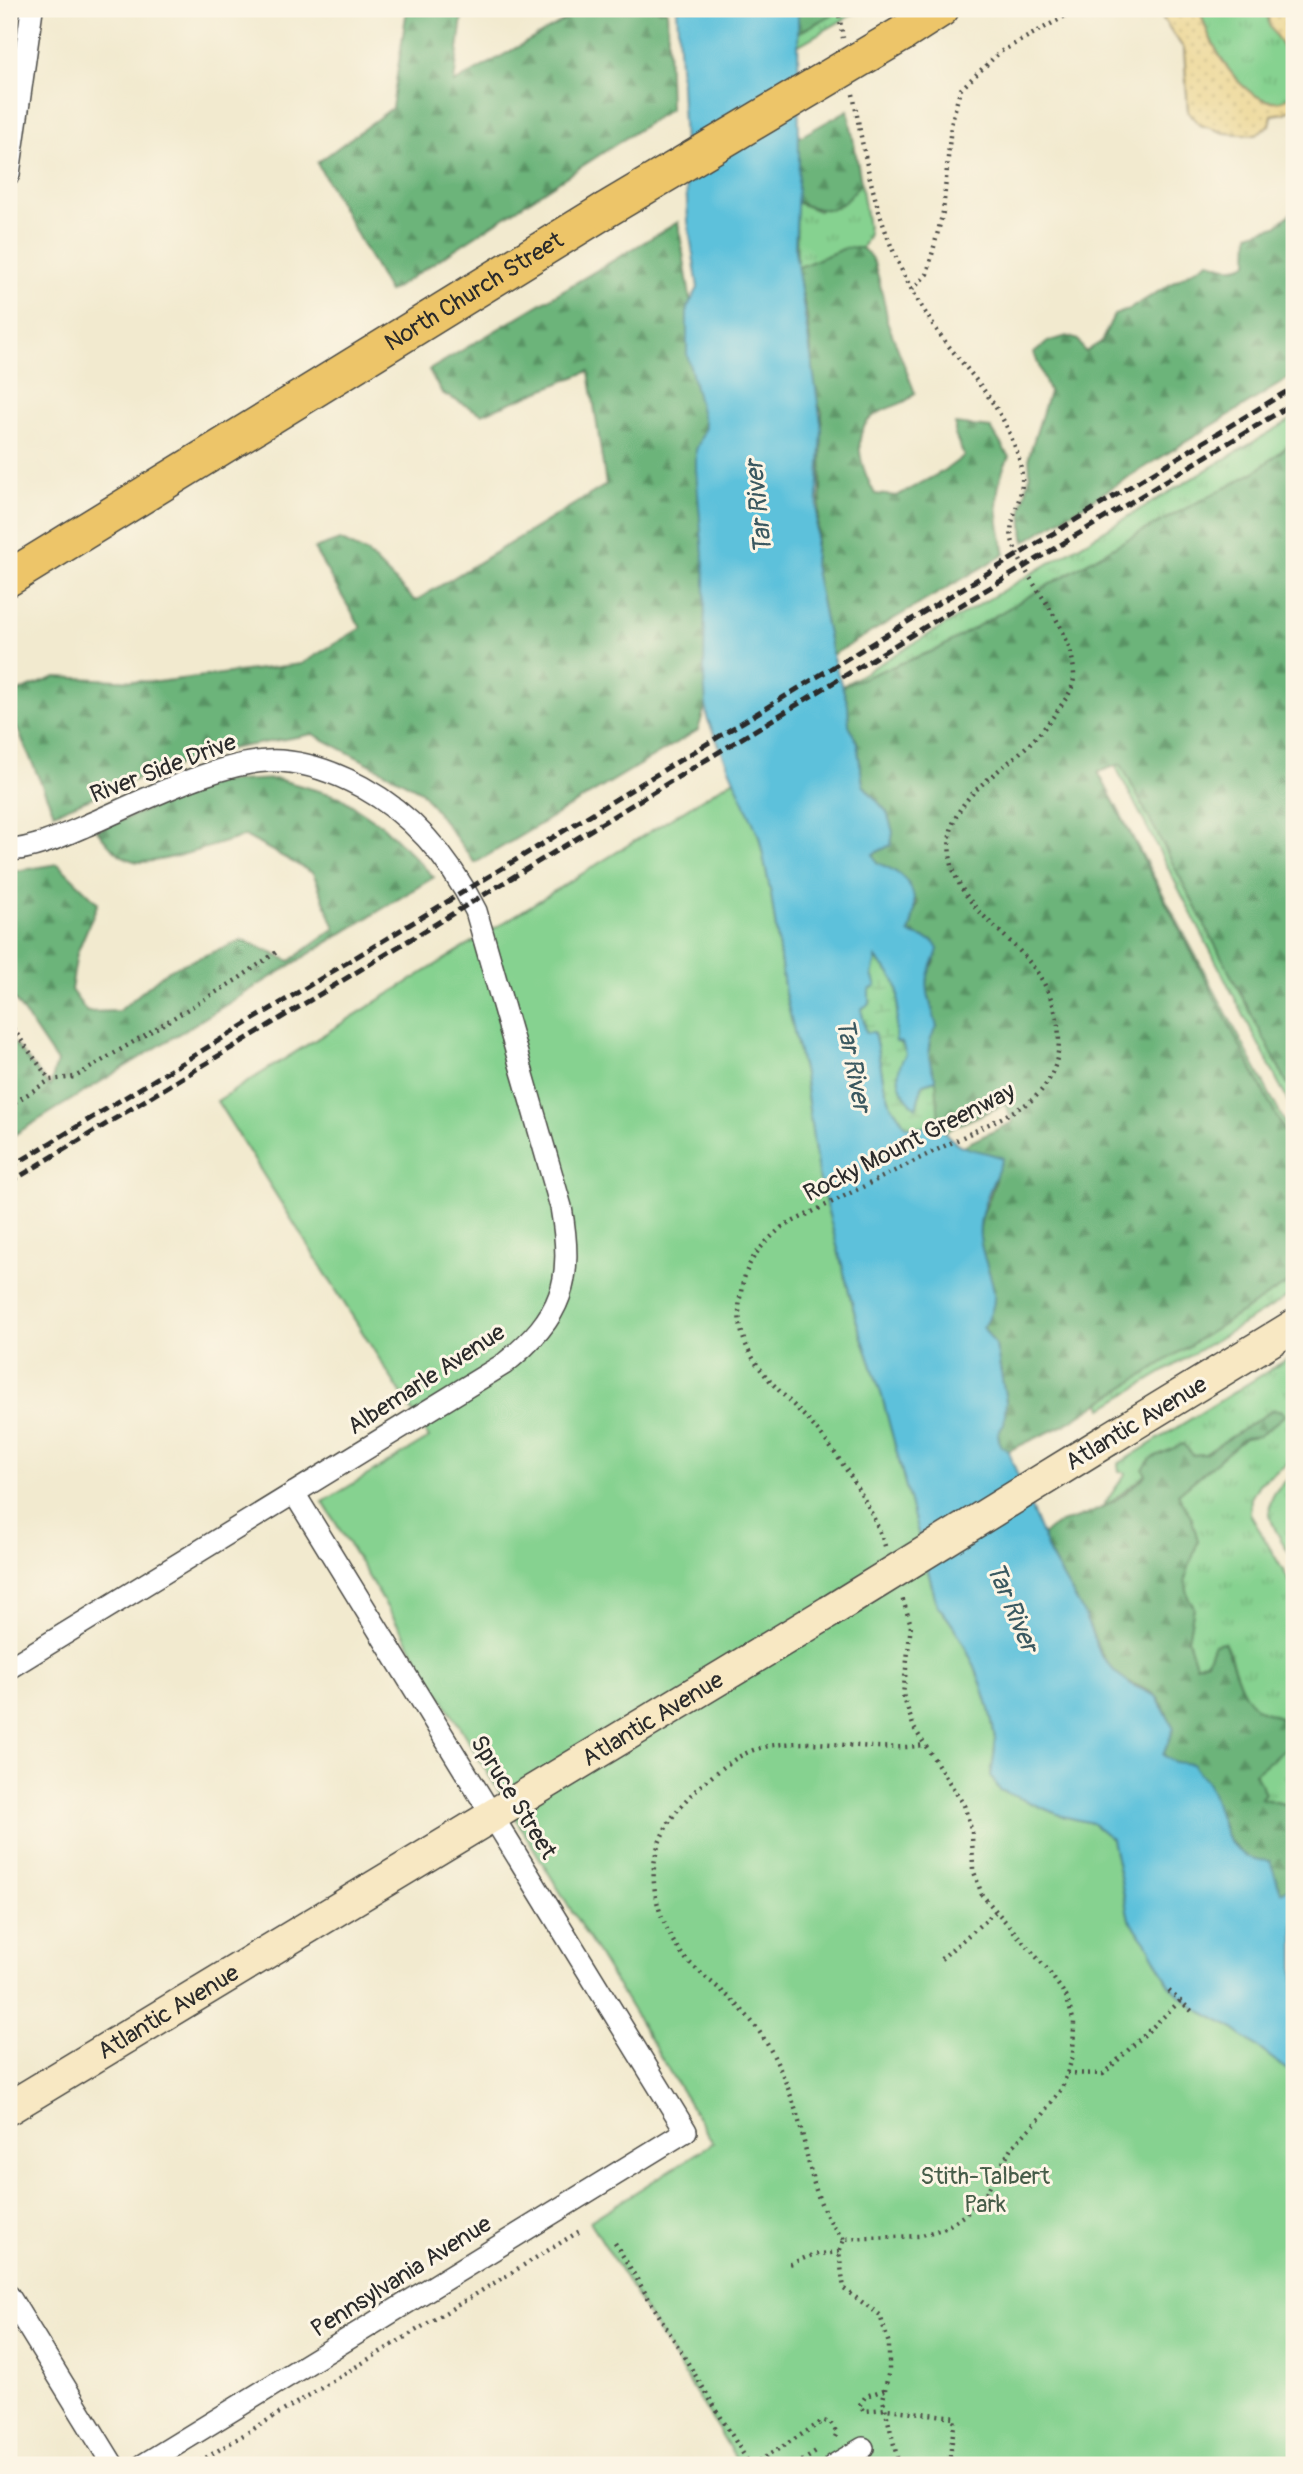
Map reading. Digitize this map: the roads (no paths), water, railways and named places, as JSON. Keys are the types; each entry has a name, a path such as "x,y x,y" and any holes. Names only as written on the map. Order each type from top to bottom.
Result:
{"main road":[{"name":"North Church Street","path":"9,578 604,211 941,9"},
{"name":"Atlantic Avenue","path":"9,2108 1294,1326"}],"street":[{"path":"9,174 32,9"},
{"name":"River Side Drive","path":"9,849 58,837 206,775 250,762 282,761 319,768 384,799 408,819 444,859 460,878 475,911 492,962"},
{"name":"Albemarle Avenue","path":"9,1668 504,1364 538,1334 559,1298 566,1278 568,1246 561,1207 492,962"},
{"name":"Spruce Street","path":"294,1493 493,1812 686,2131"},
{"name":"Pennsylvania Avenue","path":"143,2465 686,2131"},
{"path":"9,2296 113,2465"},
{"path":"834,2465 863,2448"}],"water":[{"name":"Tar River","path":"677,9 798,9 799,162 795,251 822,429 814,565 832,655 848,705 849,725 857,743 863,785 887,812 893,832 891,845 873,854 877,863 899,874 911,889 914,909 909,933 933,941 938,949 927,982 937,1027 929,1046 936,1080 923,1084 916,1108 905,1096 899,1083 899,1069 906,1054 902,1043 896,1042 897,987 876,958 872,975 876,986 869,990 869,1004 861,1009 866,1032 874,1032 891,1105 906,1126 919,1128 939,1124 946,1134 960,1145 1003,1158 987,1197 980,1228 982,1250 994,1293 994,1304 983,1327 996,1346 1006,1401 1004,1424 998,1434 1000,1445 1008,1451 1050,1555 1084,1614 1101,1656 1116,1673 1134,1686 1156,1696 1174,1728 1163,1755 1175,1762 1192,1764 1205,1780 1233,1846 1254,1859 1270,1861 1281,1892 1294,1886 1294,2075 1231,2027 1195,2008 1171,1987 1147,1943 1129,1919 1112,1839 1092,1823 1062,1816 1000,1790 991,1777 995,1739 982,1686 967,1650 937,1605 882,1396 857,1322 818,1173 804,1074 785,993 771,894 759,836 707,718 704,678 705,579 696,470 696,450 705,428 687,354 687,308 698,288 688,221"}],"railway":[{"path":"9,1168 1294,387"},
{"path":"9,1183 1294,403"}],"park label":[{"name":"Stith-Talbert Park","path":"985,2190"}]}
